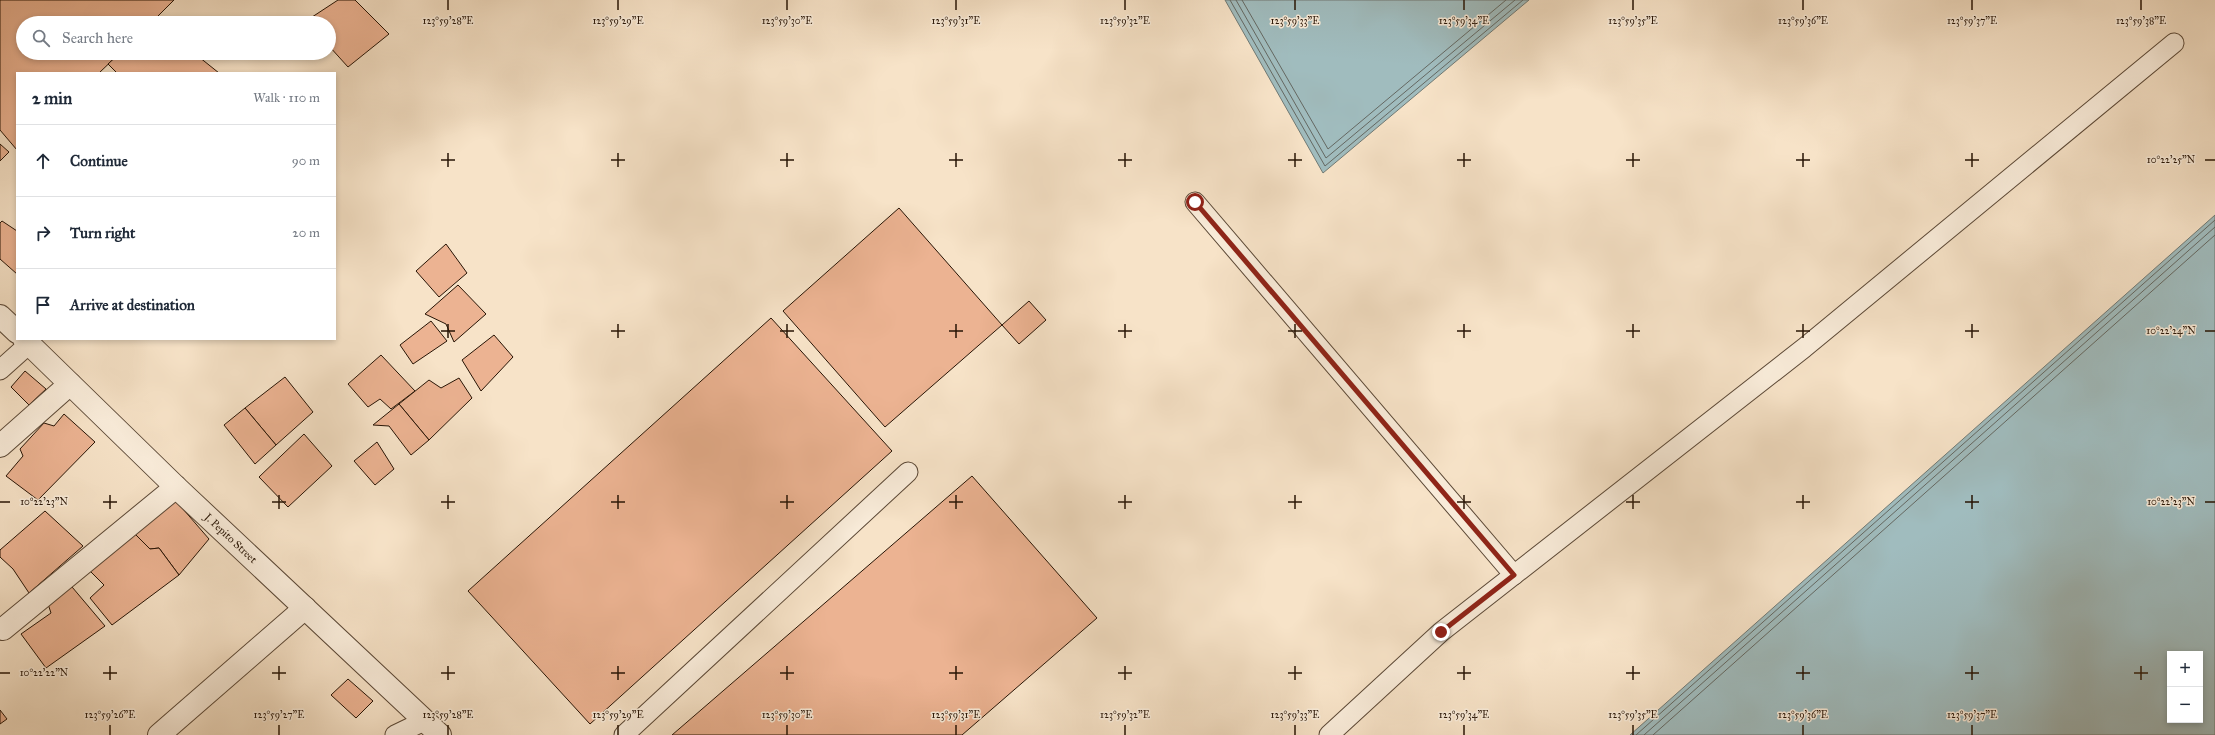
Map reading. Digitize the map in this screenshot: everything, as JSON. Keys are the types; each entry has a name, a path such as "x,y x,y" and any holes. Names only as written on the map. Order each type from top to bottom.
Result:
{"street":[{"name":"J. Pepito Street","path":"0,316 16,332"},
{"name":"J. Pepito Street","path":"24,340 176,487 432,728"},
{"path":"0,446 70,384"},
{"path":"3,629 176,487"},
{"path":"159,735 305,608"}],"lane":[{"path":"1329,735 1441,632 1804,348 2174,43"},
{"path":"1195,202 1514,575"},
{"path":"0,370 22,340"},
{"path":"624,735 908,472"},
{"path":"395,735 432,728"}],"water":[{"path":"1225,0 1529,0 1323,173"},
{"path":"2215,215 2215,735 1630,735"}],"building":[{"path":"0,0 174,0 158,16 16,16 16,60 113,60 100,72 16,72 16,149 0,130"},
{"path":"338,0 355,0 389,34 348,67 336,54 336,16 314,16"},
{"path":"112,60 203,60 218,72 116,72 108,64"},
{"path":"0,144 9,152 0,161"},
{"path":"899,208 1002,325 885,427 783,311"},
{"path":"2,221 16,230 16,273 0,259 0,223"},
{"path":"446,244 467,273 439,297 416,271"},
{"path":"458,285 486,314 454,342 446,324 425,314"},
{"path":"1029,301 1046,320 1019,344 1002,325"},
{"path":"771,318 892,451 590,724 468,591"},
{"path":"431,321 447,341 413,364 400,345"},
{"path":"494,335 513,357 481,391 462,360"},
{"path":"381,355 415,391 391,409 380,399 368,407 348,384"},
{"path":"25,371 46,389 29,405 11,387"},
{"path":"285,377 313,412 276,445 245,408"},
{"path":"459,378 472,398 429,440 399,404 429,380 441,388"},
{"path":"399,404 429,440 411,455 389,426 373,425"},
{"path":"245,408 276,445 255,464 224,425"},
{"path":"64,414 95,442 38,500 6,476 23,456 20,449 44,423 54,426"},
{"path":"304,434 332,466 288,507 259,477"},
{"path":"377,442 394,469 375,485 354,461"},
{"path":"972,476 1097,618 962,735 672,735"},
{"path":"170,494 209,539 179,575 159,548 150,549 133,532"},
{"path":"45,511 83,546 29,593 13,569 0,557 0,550"},
{"path":"133,532 150,549 159,548 179,575 112,625 90,598 104,585 84,565"},
{"path":"67,581 105,626 46,668 21,634 51,613 47,601"},
{"path":"348,679 373,701 356,718 331,695"},
{"path":"0,710 7,719 0,724"}],"route":[{"path":"1195,202 1514,575 1441,632"}]}
